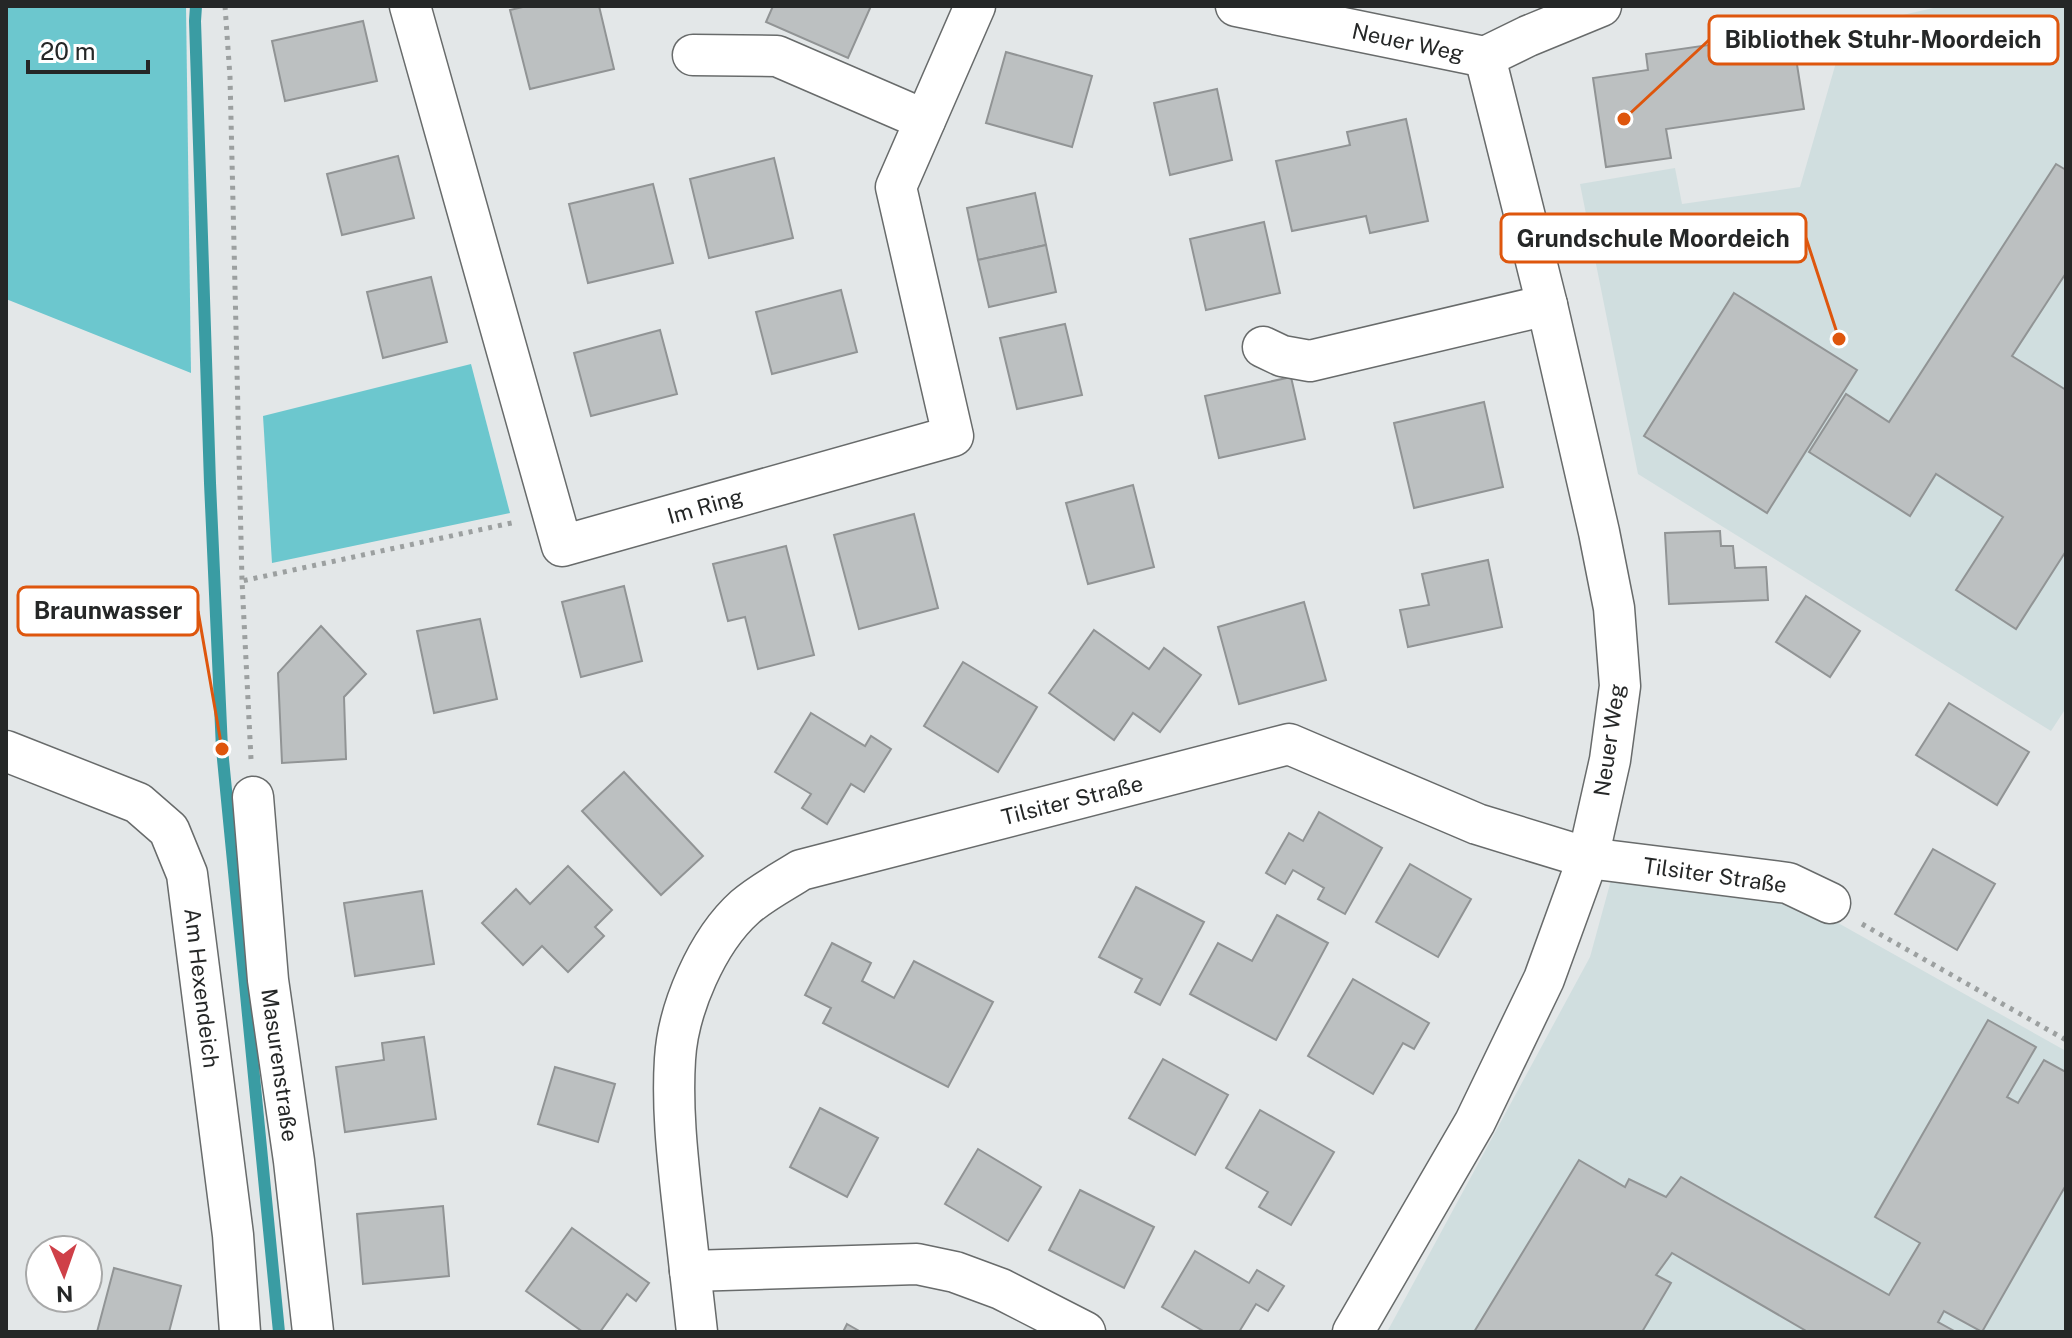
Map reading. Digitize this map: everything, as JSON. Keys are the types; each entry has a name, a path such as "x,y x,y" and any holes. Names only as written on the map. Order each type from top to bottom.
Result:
{"street":[{"name":"Im Ring","path":"410,6 562,546 953,436 896,187 975,6"},
{"name":"Neuer Weg","path":"1236,6 1485,57 1601,6"},
{"path":"693,55 777,56 925,120"},
{"name":"Neuer Weg","path":"1353,1332 1475,1122 1544,979 1588,858 1610,760 1620,686 1614,608 1599,532 1547,305 1485,57"},
{"path":"1263,347 1282,356 1310,361 1547,305"},
{"name":"Tilsiter Straße","path":"697,1332 674,1109 675,1057 684,1008 723,932 745,907 801,870 1289,744 1477,824 1588,858 1788,883 1830,903"},
{"name":"Am Hexendeich","path":"6,751 138,803 169,830 187,874 233,1235 240,1332"},
{"name":"Masurenstraße","path":"253,797 268,980 294,1161 313,1332"},
{"path":"690,1271 917,1264 955,1272 1001,1289 1085,1332"}],"path":[{"path":"225,6 230,77 242,581 253,797"},
{"path":"242,581 552,515"},
{"path":"1830,903 1877,934 2066,1040"}],"shaded area":[{"path":"6,6 186,6 191,373 6,299"},
{"path":"1942,6 2066,6 2066,708 2051,731 1638,474 1580,184 1675,168 1682,204 1800,187 1846,28"},
{"path":"471,364 510,513 272,563 263,416"},
{"path":"1613,873 1783,892 2066,1051 2066,1332 1387,1332 1590,957"}],"building":[{"path":"527,6 599,6 614,69 530,89 510,10"},
{"path":"773,6 871,6 848,58 766,22"},
{"path":"363,21 377,81 285,101 272,41"},
{"path":"1792,33 1804,109 1666,129 1671,158 1606,167 1593,78 1648,70 1646,54"},
{"path":"1006,52 1092,76 1072,147 986,123"},
{"path":"1217,89 1232,160 1170,175 1154,103"},
{"path":"1406,119 1428,221 1370,233 1366,216 1292,231 1276,161 1350,145 1347,132"},
{"path":"398,156 414,218 342,235 327,174"},
{"path":"774,158 793,238 709,258 690,179"},
{"path":"2056,164 2066,170 2066,273 2012,356 2066,390 2066,551 2016,629 1956,590 2003,517 1936,474 1910,516 1809,452 1846,394 1889,422"},
{"path":"653,184 673,263 588,283 569,204"},
{"path":"1035,193 1046,245 978,260 967,208"},
{"path":"1264,222 1280,293 1206,310 1190,239"},
{"path":"1046,245 1056,292 989,307 978,260"},
{"path":"431,277 447,342 383,358 367,292"},
{"path":"841,290 857,352 772,374 756,312"},
{"path":"1734,293 1857,370 1767,513 1644,436"},
{"path":"1065,324 1082,395 1017,409 1000,338"},
{"path":"660,330 677,394 591,416 574,353"},
{"path":"1291,377 1305,439 1219,458 1205,396"},
{"path":"1484,402 1503,487 1414,508 1394,423"},
{"path":"1133,485 1154,567 1088,584 1066,503"},
{"path":"914,514 938,608 859,629 834,535"},
{"path":"1720,531 1721,546 1733,546 1735,568 1766,567 1768,600 1669,604 1665,533"},
{"path":"786,546 814,655 758,669 745,617 728,621 713,564"},
{"path":"1488,560 1502,627 1408,647 1400,610 1429,605 1422,574"},
{"path":"624,586 642,661 581,677 562,602"},
{"path":"1806,596 1860,631 1830,677 1776,642"},
{"path":"1304,602 1326,680 1239,704 1218,627"},
{"path":"480,619 497,699 434,713 417,631"},
{"path":"321,626 366,674 344,697 346,759 282,763 278,673"},
{"path":"1094,630 1149,669 1164,648 1201,675 1160,732 1133,713 1114,740 1049,693"},
{"path":"963,662 1037,707 998,772 924,726"},
{"path":"1949,703 2029,752 1997,805 1916,755"},
{"path":"811,713 865,746 871,736 891,749 864,792 851,784 827,824 802,808 811,794 775,772"},
{"path":"624,772 703,856 661,895 582,811"},
{"path":"1319,812 1382,848 1345,914 1318,899 1324,888 1293,870 1285,884 1266,873 1289,833 1303,841"},
{"path":"1933,849 1995,884 1957,950 1895,914"},
{"path":"1410,864 1471,899 1438,957 1376,922"},
{"path":"568,866 612,910 595,927 604,936 568,972 542,946 523,965 482,923 516,889 530,904"},
{"path":"1136,887 1204,922 1160,1005 1135,992 1142,979 1099,957"},
{"path":"422,891 434,964 355,976 344,903"},
{"path":"1277,915 1328,943 1276,1040 1190,994 1218,943 1252,961"},
{"path":"832,943 871,963 862,981 894,998 914,961 993,1002 948,1087 823,1023 831,1008 805,995"},
{"path":"1353,979 1429,1023 1414,1049 1403,1043 1373,1094 1308,1056"},
{"path":"1988,1020 2036,1047 2007,1097 2018,1103 2044,1060 2066,1072 2066,1185 1982,1332 1944,1311 1938,1322 1956,1332 1808,1332 1672,1253 1656,1275 1671,1283 1642,1332 1474,1332 1579,1160 1625,1187 1629,1179 1666,1197 1681,1177 1889,1295 1920,1243 1875,1217"},
{"path":"424,1037 436,1119 345,1132 336,1067 384,1060 382,1043"},
{"path":"1163,1059 1228,1095 1195,1155 1129,1118"},
{"path":"555,1067 615,1084 598,1142 538,1124"},
{"path":"820,1108 878,1138 847,1197 790,1167"},
{"path":"1260,1110 1334,1152 1291,1225 1259,1207 1268,1192 1226,1168"},
{"path":"978,1149 1041,1187 1008,1241 945,1204"},
{"path":"1080,1190 1154,1227 1124,1288 1049,1250"},
{"path":"443,1206 449,1276 363,1284 357,1214"},
{"path":"572,1228 649,1283 636,1301 627,1294 600,1332 583,1332 526,1291"},
{"path":"1195,1251 1249,1283 1257,1270 1284,1286 1268,1311 1256,1304 1239,1332 1205,1332 1162,1307"},
{"path":"114,1268 181,1286 169,1332 97,1332"},
{"path":"847,1324 861,1332 843,1332"}],"waterway":[{"path":"196,6 210,483 222,749 279,1332"}],"place":[{"name":"Bibliothek Stuhr-Moordeich","path":"1624,119"},
{"name":"Grundschule Moordeich","path":"1839,339"},
{"name":"Braunwasser","path":"222,749"}]}
